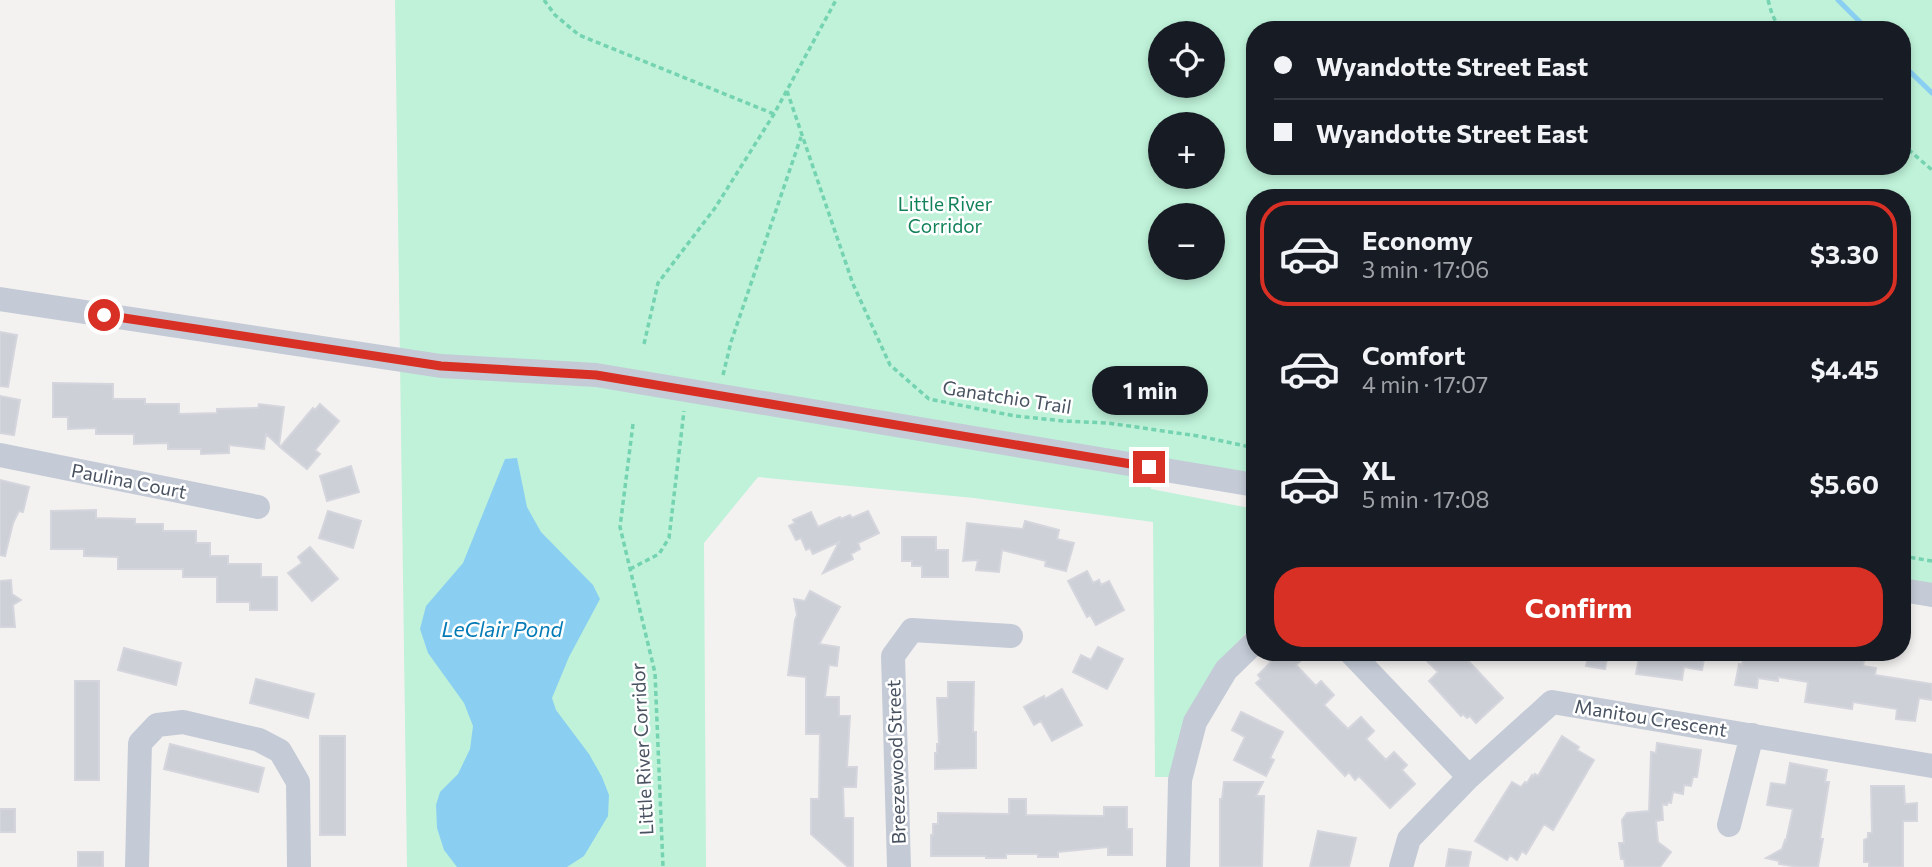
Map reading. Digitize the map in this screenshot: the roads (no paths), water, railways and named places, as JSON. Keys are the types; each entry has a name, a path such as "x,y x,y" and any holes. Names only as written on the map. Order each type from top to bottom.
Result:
{"street":[{"path":"0,299 441,366 596,375 1246,483"},
{"name":"Paulina Court","path":"0,455 258,507"},
{"path":"1911,592 1932,595"},
{"name":"Breezewood Street","path":"899,867 893,656 912,630 1011,636"},
{"path":"1178,867 1180,780 1195,722 1226,670 1246,651"},
{"path":"1359,661 1469,778"},
{"name":"Manitou Crescent","path":"1401,867 1409,839 1469,778 1552,702 1932,766"},
{"path":"136,867 140,743 158,725 183,722 259,740 280,751 298,782 299,867"},
{"path":"1730,825 1752,735"}],"water":[{"name":"LeClair Pond","path":"517,458 527,507 541,532 593,585 600,599 569,657 552,698 556,710 589,754 602,777 609,795 608,816 584,856 567,867 457,867 444,850 437,828 436,805 440,792 458,774 470,749 473,726 464,703 428,653 420,629 426,606 463,563 505,459"}],"waterway":[{"path":"1838,0 1859,21"},
{"path":"1911,73 1932,93"}],"park label":[{"name":"Little River Corridor","path":"945,215"}]}
